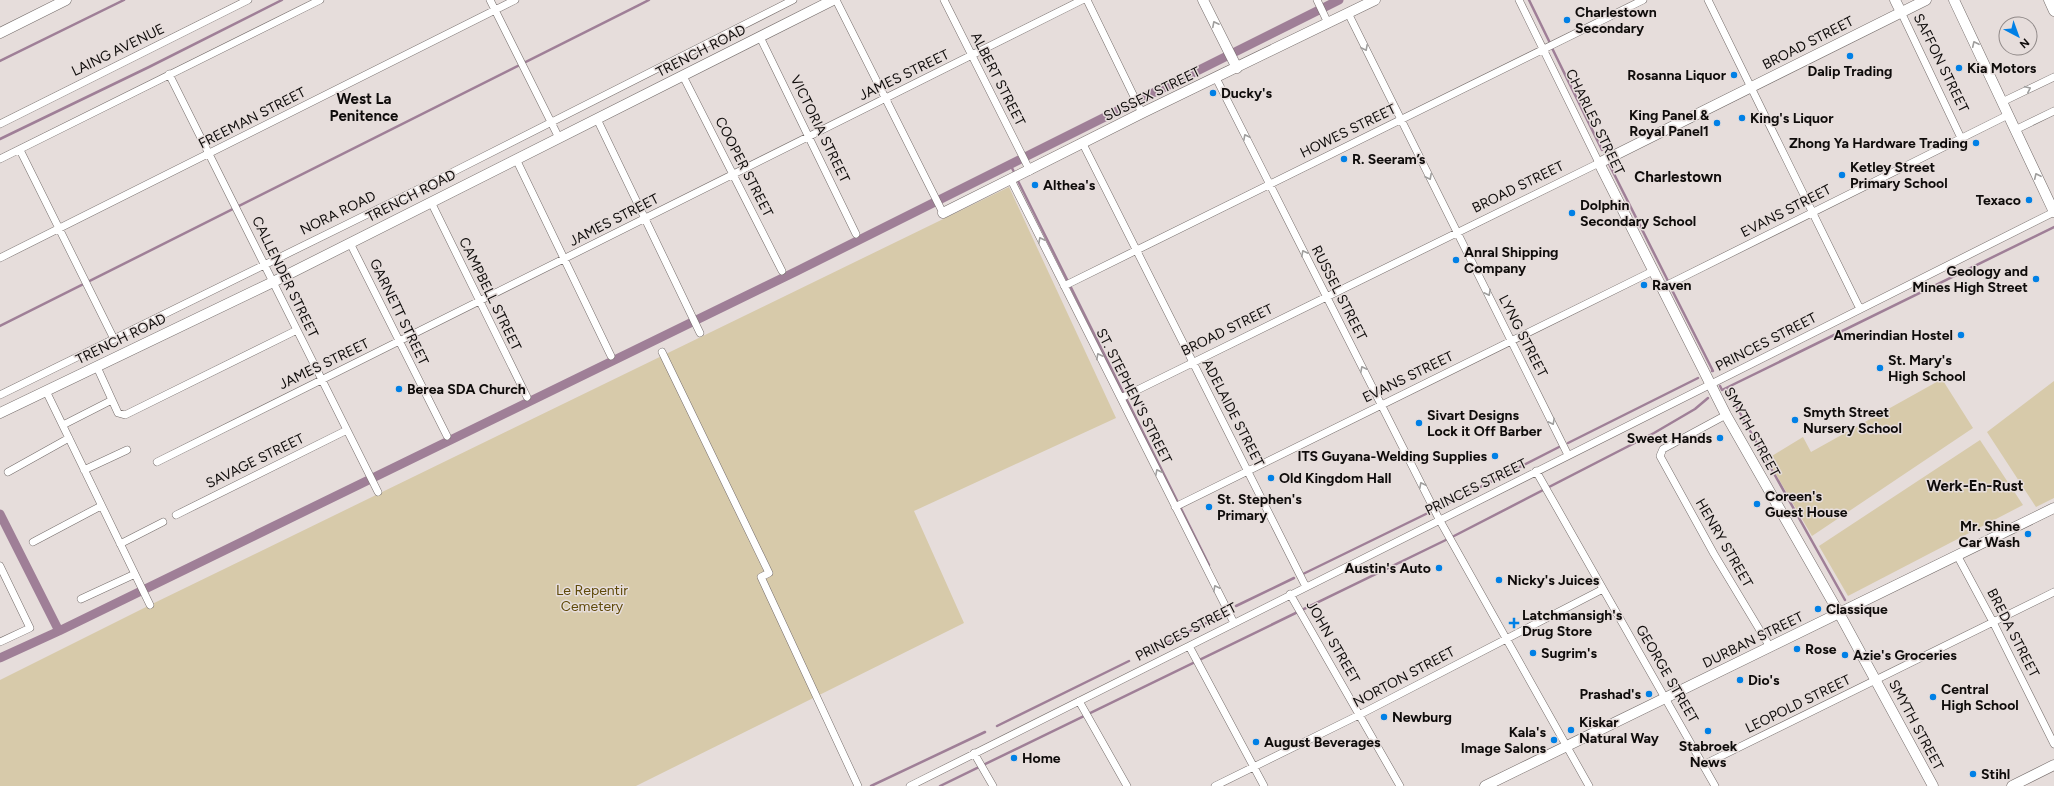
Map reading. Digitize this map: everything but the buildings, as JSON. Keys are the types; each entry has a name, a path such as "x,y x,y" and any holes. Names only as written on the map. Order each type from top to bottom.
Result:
{"street":[{"name":"LAING AVENUE","path":"0,124 248,0"},
{"path":"0,159 320,0"},
{"path":"490,0 559,138"},
{"name":"FREEMAN STREET","path":"0,258 515,0"},
{"name":"NORA ROAD","path":"0,395 264,265 793,0"},
{"path":"834,0 943,213"},
{"name":"TRENCH ROAD","path":"0,413 273,282 834,0"},
{"name":"ALBERT STREET","path":"944,0 1030,171"},
{"name":"JAMES STREET","path":"157,462 1082,0"},
{"path":"1087,0 1142,113"},
{"path":"1203,0 1235,64"},
{"path":"1317,0 1326,19"},
{"name":"SUSSEX STREET","path":"943,213 1030,171 1142,113 1216,78 1235,64 1326,19 1348,13 1374,0"},
{"name":"CHARLES STREET","path":"1519,0 1710,384"},
{"name":"HOWES STREET","path":"1064,286 1643,0"},
{"path":"1708,0 1860,309"},
{"name":"SAFFON STREET","path":"1895,0 1961,138"},
{"name":"BROAD STREET","path":"1121,398 1926,0"},
{"path":"1954,0 2054,212"},
{"path":"2049,0 2054,11"},
{"path":"0,33 61,1"},
{"name":"LYNG STREET","path":"1348,13 1568,455"},
{"name":"VICTORIA STREET","path":"760,37 856,234"},
{"name":"CALLENDER STREET","path":"169,74 376,490"},
{"name":"COOPER STREET","path":"683,76 782,271"},
{"path":"2002,102 2054,77"},
{"name":"RUSSEL STREET","path":"1216,78 1439,519 1589,786"},
{"path":"2015,130 2054,111"},
{"name":"EVANS STREET","path":"1661,288 2008,115"},
{"path":"597,119 700,333"},
{"name":"ADELAIDE STREET","path":"1083,144 1306,587"},
{"path":"20,150 114,339"},
{"path":"516,159 611,356"},
{"name":"ST. STEPHEN'S STREET","path":"1011,180 1234,623"},
{"name":"CAMPBELL STREET","path":"430,202 527,397"},
{"name":"PRINCES STREET","path":"910,786 976,757 1081,704 1290,594 2054,212"},
{"name":"GARNETT STREET","path":"350,243 447,436"},
{"name":"EVANS STREET","path":"1175,507 1653,271"},
{"path":"97,367 120,414 129,414 297,330"},
{"path":"662,352 716,460 769,573 761,577 858,786"},
{"name":"SMYTH STREET","path":"1710,384 1726,415 1839,613 1933,786"},
{"path":"46,391 150,605"},
{"path":"63,425 112,400"},
{"name":"HENRY STREET","path":"1726,415 1661,451 1661,458 1714,554 1770,647"},
{"name":"SAVAGE STREET","path":"176,515 347,430"},
{"path":"8,472 69,438"},
{"path":"84,470 128,450"},
{"name":"GEORGE STREET","path":"1536,471 1715,786"},
{"path":"33,542 102,506"},
{"name":"DURBAN STREET","path":"1485,786 2054,508"},
{"path":"120,544 163,522"},
{"name":"BREDA STREET","path":"1958,556 2054,744"},
{"path":"0,642 30,628 1,569"},
{"path":"81,598 135,574"},
{"name":"NORTON STREET","path":"1215,786 1359,715 1603,589"},
{"name":"LEOPOLD STREET","path":"1703,765 2054,592"},
{"name":"JOHN STREET","path":"1290,594 1400,786"},
{"path":"1189,646 1264,786"},
{"path":"1081,704 1128,786"},
{"path":"976,757 993,786"},
{"path":"2012,786 2054,765"}],"green space":[{"name":"Le Repentir Cemetery","path":"1009,187 1116,418 914,511 964,623 636,786 0,786 0,680 150,605"},
{"path":"1942,379 1973,428 1812,536 1767,459 1803,437 1811,452"},
{"path":"2054,381 2054,498 2036,507 1987,432"},
{"path":"1980,440 2023,505 1848,596 1819,546"}],"waterway":[{"path":"0,61 124,0"},
{"path":"0,139 149,67 282,0"},
{"path":"0,326 649,0"},
{"path":"0,658 59,631 797,271 1339,0"},
{"path":"1529,0 1549,41"},
{"path":"1552,48 1602,150"},
{"path":"1010,164 1015,174"},
{"path":"1609,164 1669,283"},
{"path":"1017,179 1209,565"},
{"path":"1720,386 1722,390 2054,227"},
{"path":"1671,288 1712,371"},
{"path":"1568,443 1698,378"},
{"path":"1726,388 1845,600"},
{"path":"940,786 1454,536 1654,433 1695,409 1708,398"},
{"path":"1439,508 1559,447"},
{"path":"1303,574 1430,512"},
{"path":"0,514 59,631"},
{"path":"1236,606 1294,578"},
{"path":"1142,655 1224,614"},
{"path":"997,726 1129,661"},
{"path":"871,786 985,732"}],"place":[{"name":"Charlestown Secondary","path":"1567,20"},
{"name":"Dalip Trading","path":"1850,56"},
{"name":"Kia Motors","path":"1959,68"},
{"name":"Rosanna Liquor","path":"1734,75"},
{"name":"Ducky's","path":"1213,93"},
{"name":"King's Liquor","path":"1742,118"},
{"name":"King Panel & Royal Panel1","path":"1717,123"},
{"name":"Zhong Ya Hardware Trading","path":"1976,143"},
{"name":"R. Seeram’s","path":"1344,159"},
{"name":"Ketley Street Primary School","path":"1842,175"},
{"name":"Althea's","path":"1035,185"},
{"name":"Texaco","path":"2029,200"},
{"name":"Dolphin Secondary School","path":"1572,213"},
{"name":"Anral Shipping Company","path":"1456,260"},
{"name":"Geology and Mines High Street","path":"2036,279"},
{"name":"Raven","path":"1644,285"},
{"name":"Amerindian Hostel","path":"1961,335"},
{"name":"St. Mary's High School","path":"1880,368"},
{"name":"Berea SDA Church","path":"399,389"},
{"name":"Smyth Street Nursery School","path":"1795,420"},
{"name":"Sivart Designs Lock it Off Barber","path":"1419,423"},
{"name":"Sweet Hands","path":"1720,438"},
{"name":"ITS Guyana-Welding Supplies","path":"1495,456"},
{"name":"Old Kingdom Hall","path":"1271,478"},
{"name":"Coreen's Guest House","path":"1757,504"},
{"name":"St. Stephen's Primary","path":"1209,507"},
{"name":"Mr. Shine Car Wash","path":"2028,534"},
{"name":"Austin's Auto","path":"1439,568"},
{"name":"Nicky's Juices","path":"1499,580"},
{"name":"Classique","path":"1818,609"},
{"name":"Latchmansigh's Drug Store","path":"1514,623"},
{"name":"Rose","path":"1797,649"},
{"name":"Sugrim's","path":"1533,653"},
{"name":"Azie's Groceries","path":"1845,655"},
{"name":"Dio's","path":"1740,680"},
{"name":"Prashad's","path":"1649,694"},
{"name":"Central High School","path":"1933,697"},
{"name":"Newburg","path":"1384,717"},
{"name":"Kiskar Natural Way","path":"1571,730"},
{"name":"Stabroek News","path":"1708,731"},
{"name":"Kala's Image Salons","path":"1554,740"},
{"name":"August Beverages","path":"1256,742"},
{"name":"Home","path":"1014,758"},
{"name":"Stihl","path":"1973,774"}],"district":[{"name":"West La Penitence","path":"364,108"},
{"name":"Charlestown","path":"1678,177"},
{"name":"Werk-En-Rust","path":"1975,486"}]}
